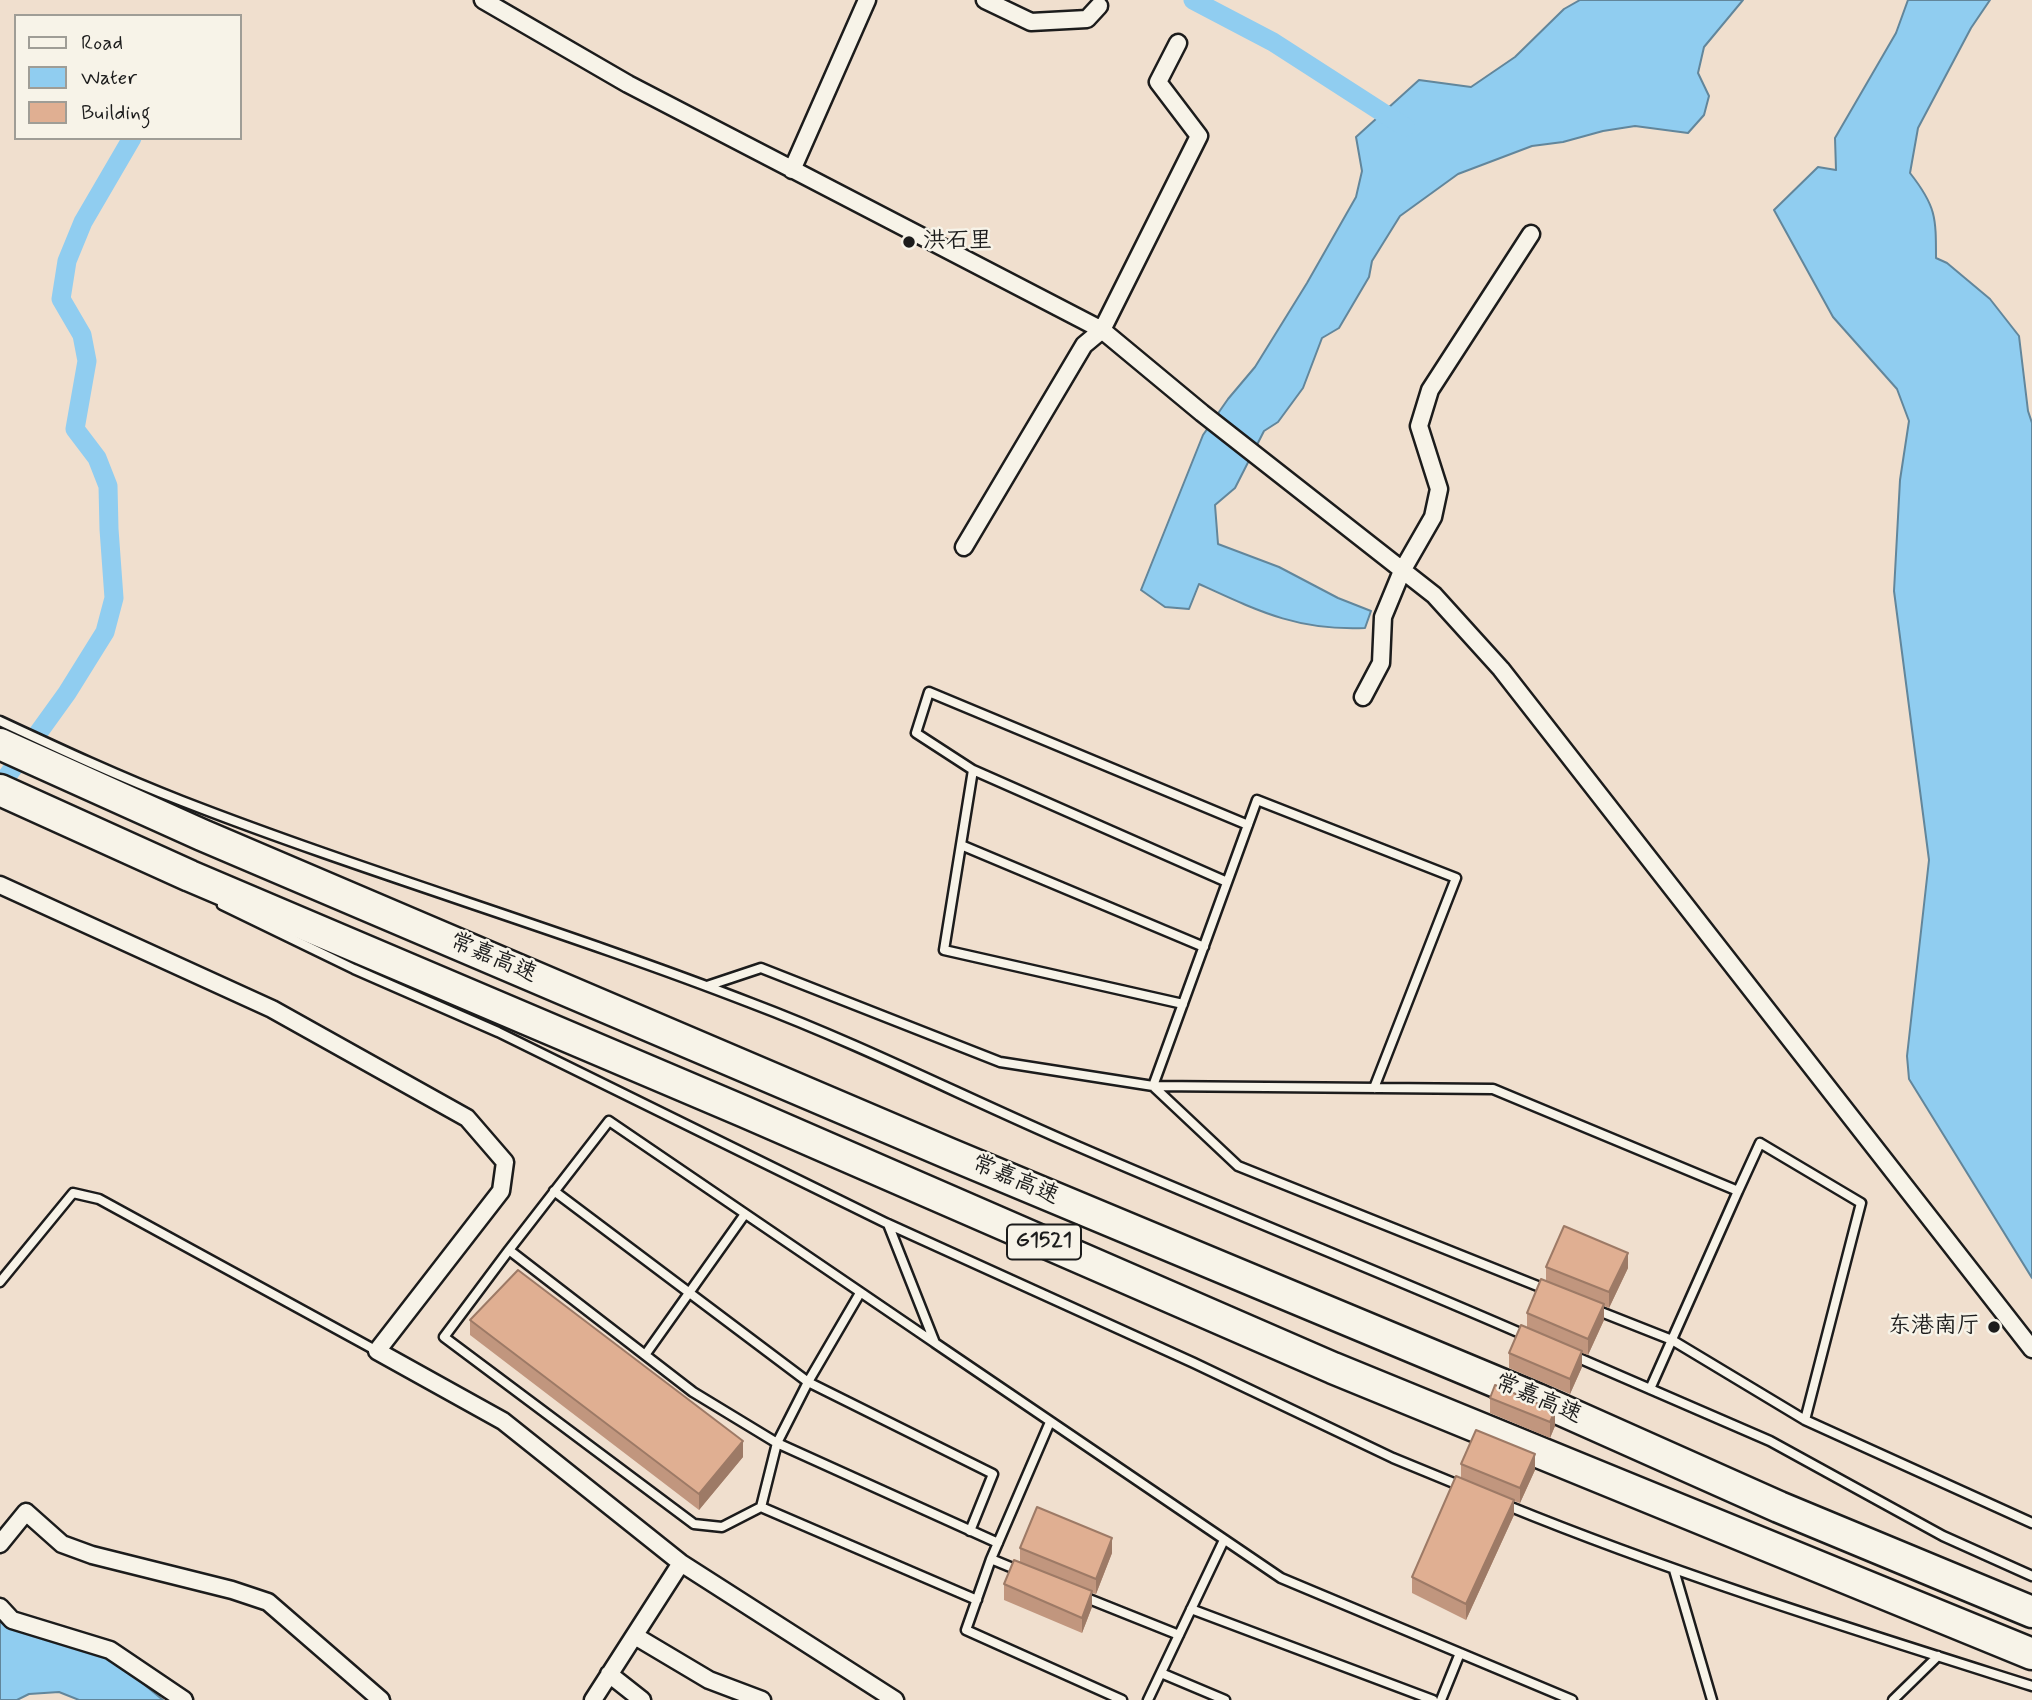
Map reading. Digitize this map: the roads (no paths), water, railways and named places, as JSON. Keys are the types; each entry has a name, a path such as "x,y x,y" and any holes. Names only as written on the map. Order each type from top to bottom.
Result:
{"highway":[{"name":"常嘉高速","path":"0,744 75,766 202,835 1200,1259 1537,1398 1779,1507 2032,1612"},
{"name":"常嘉高速","path":"0,790 190,876 746,1112 1333,1368 2032,1654"}],"street":[{"path":"484,0 628,84 1102,330 1202,413 1434,595 1501,669 2032,1349"},
{"path":"792,170 867,0"},
{"path":"985,0 1031,22 1087,19 1100,6"},
{"path":"964,547 1084,345 1102,330 1199,136 1158,82 1178,44"},
{"path":"1363,696 1381,663 1382,617 1402,572 1433,517 1438,489 1419,426 1430,390 1531,234"},
{"path":"0,885 272,1009 467,1118 505,1162 501,1191 377,1351 503,1421 681,1563 895,1700"},
{"path":"0,1544 26,1511 62,1544 92,1555 232,1590 268,1602 381,1700"},
{"path":"593,1700 681,1563"},
{"path":"0,1607 12,1620 110,1650 184,1700"},
{"path":"635,1636 709,1680 762,1700"},
{"path":"610,1674 642,1700"}],"lane":[{"path":"1227,882 973,770 916,733 929,692 1248,825"},
{"path":"0,721 75,766 181,800 281,837 607,948 757,1005 1075,1146 1333,1252 1536,1340"},
{"path":"973,770 944,950 1183,1004"},
{"path":"1153,1086 1257,800 1456,878 1374,1088"},
{"path":"60,818 142,864"},
{"path":"961,845 1204,947"},
{"path":"215,902 354,969 498,1032 888,1224 1194,1363 1393,1458 1467,1489"},
{"path":"707,986 761,968 1000,1062 1153,1086 1493,1089 1738,1191"},
{"path":"1153,1086 1238,1166 1557,1294"},
{"path":"860,1293 808,1382 777,1443 761,1507 722,1527 694,1524 444,1337 608,1121 1281,1578 1572,1700"},
{"path":"1650,1389 1760,1143 1861,1203 1805,1420"},
{"path":"555,1191 808,1382 993,1474 970,1531"},
{"path":"0,1282 72,1194 99,1199 377,1351"},
{"path":"645,1355 745,1214"},
{"path":"888,1224 935,1343"},
{"path":"509,1250 693,1392 777,1443 998,1543"},
{"path":"1582,1304 1672,1340 1805,1420 2032,1522"},
{"path":"1561,1351 1770,1441 1943,1536 2032,1576"},
{"path":"1050,1422 991,1559 966,1630 1122,1700"},
{"path":"1492,1499 1591,1540 1674,1570 2032,1686"},
{"path":"761,1507 977,1601"},
{"path":"1148,1700 1224,1540"},
{"path":"991,1559 1028,1574"},
{"path":"1674,1570 1712,1700"},
{"path":"1079,1594 1179,1635"},
{"path":"1191,1609 1433,1700"},
{"path":"1441,1700 1460,1653"},
{"path":"1893,1700 1938,1656"},
{"path":"1161,1673 1225,1700"}],"water":[{"path":"1580,0 1743,0 1704,47 1698,73 1709,96 1704,115 1688,133 1635,126 1532,146 1458,174 1400,216 1372,261 1369,277 1339,328 1322,338 1303,388 1278,422 1264,431 1235,488 1215,505 1218,544 1279,567 1338,598 1371,611 1365,628 1299,623 1260,611 1199,584 1189,609 1165,607 1141,590 1203,435 1255,367 1356,197 1362,171 1356,137 1419,80 1471,87 1515,57 1564,9"},
{"path":"1908,0 1990,0 1971,28 1918,128 1910,173 1925,194 1933,212 1936,258 1947,263 1990,299 2019,336 2028,411 2032,423 2032,1278 1909,1079 1907,1056 1929,860 1894,591 1900,480 1909,421 1897,389 1833,317 1774,210 1818,167 1836,170 1835,138 1896,33"},
{"path":"0,1620 7,1627 111,1657 163,1700 79,1700 59,1692 29,1694 17,1700 0,1700"}],"waterway":[{"path":"1193,0 1273,42 1405,127"},
{"path":"0,786 67,693 105,632 114,598 108,486 97,458 75,429 87,361 82,335 61,299 67,261 83,222 131,140"}],"place":[{"name":"洪石里","path":"909,242"},
{"name":"东港南厅","path":"1994,1327"}]}
